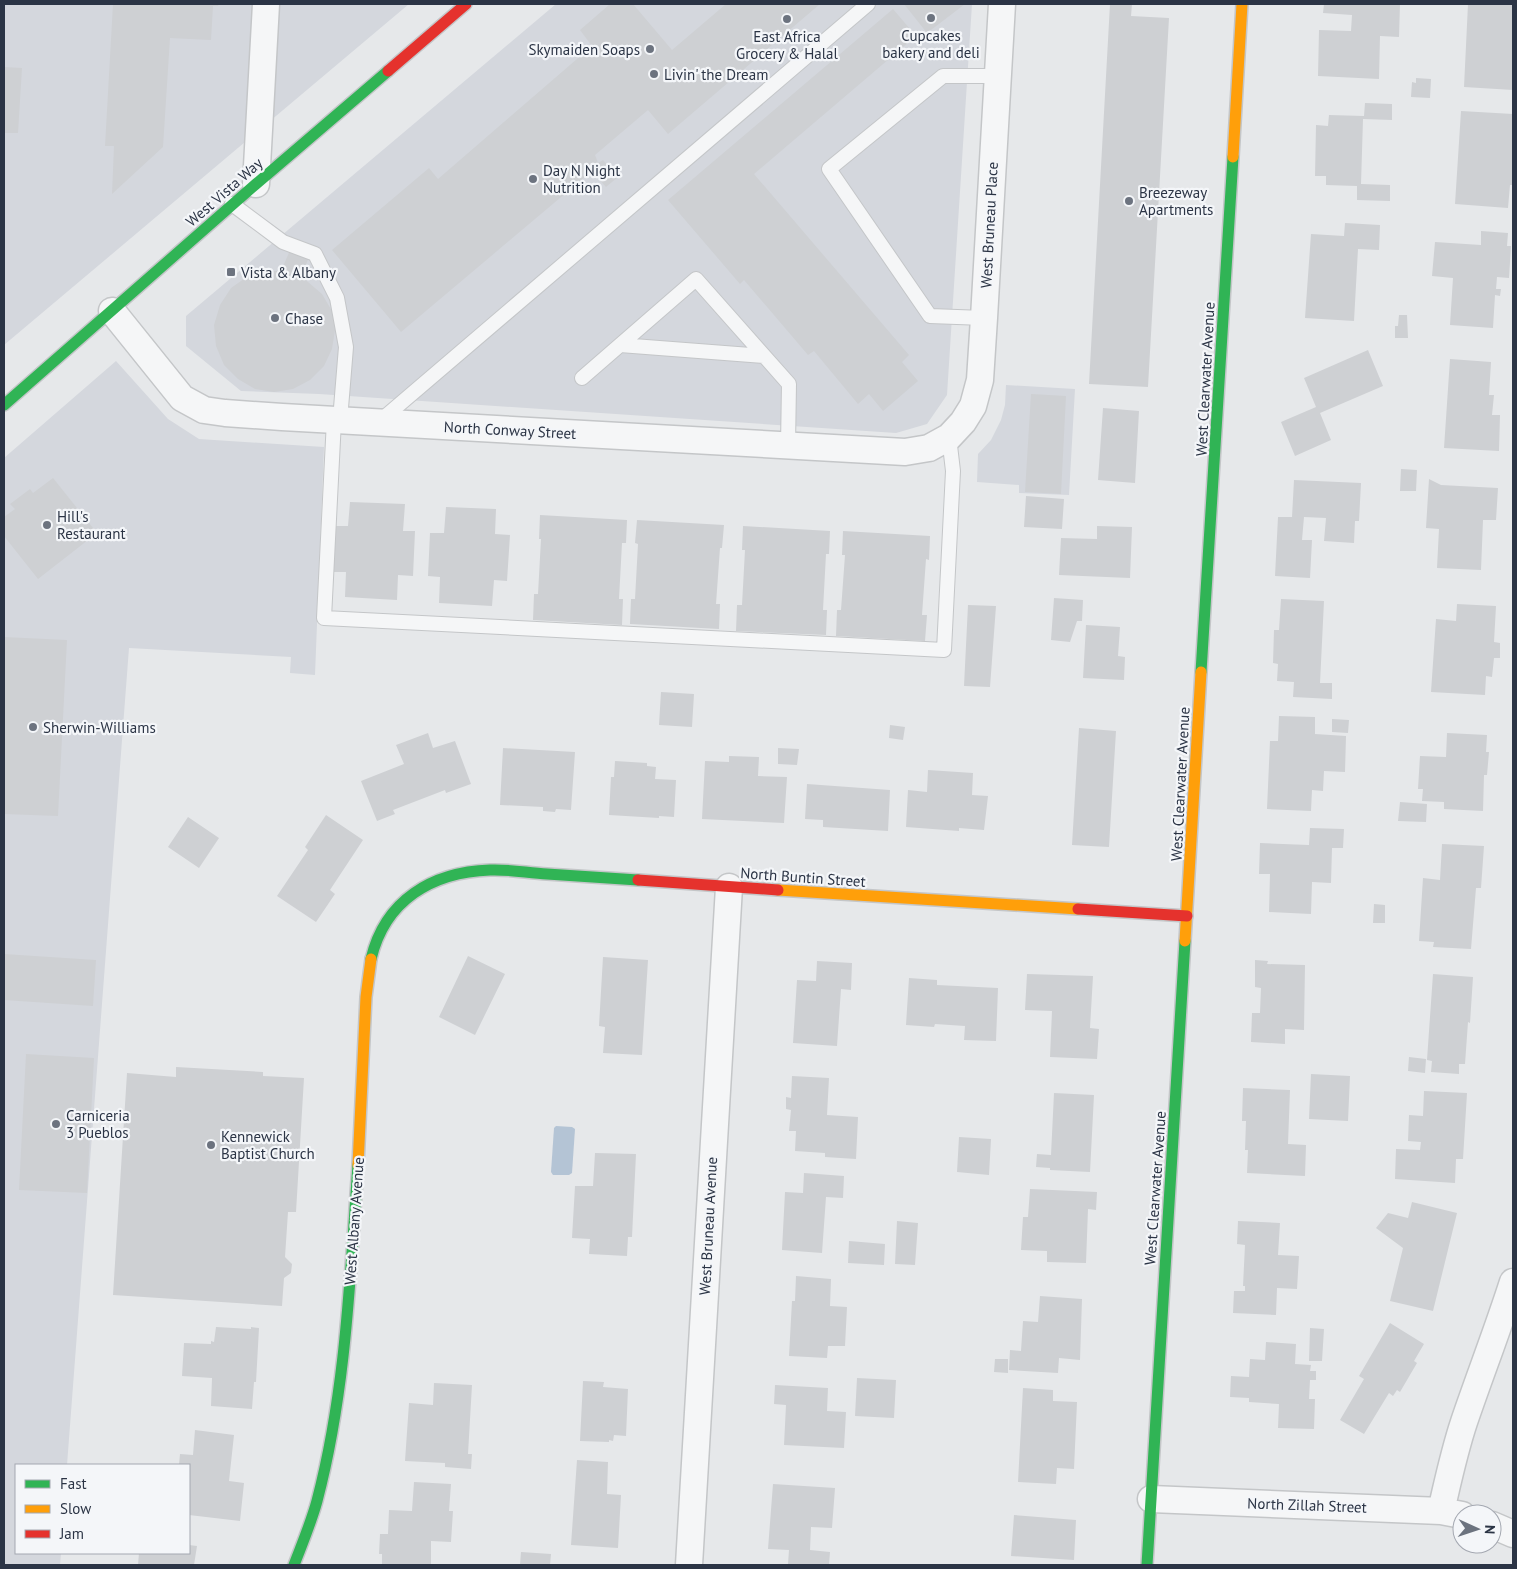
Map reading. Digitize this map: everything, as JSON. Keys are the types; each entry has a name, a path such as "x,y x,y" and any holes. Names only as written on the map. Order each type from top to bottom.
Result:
{"street":[{"path":"256,184 266,4"},
{"name":"West Vista Way","path":"4,405 232,204 466,4"},
{"name":"West Bruneau Place","path":"949,437 963,422 973,406 980,380 1002,4"},
{"name":"West Clearwater Avenue","path":"1147,1565 1242,4"},
{"name":"North Conway Street","path":"112,311 182,398 204,410 337,420 905,452 929,448 949,437"},
{"name":"North Buntin Street","path":"421,888 439,879 458,873 491,870 1187,916"},
{"name":"West Bruneau Avenue","path":"688,1565 728,887"},
{"name":"West Albany Avenue","path":"294,1565 315,1507 334,1426 342,1366 360,1145 367,983 372,955 381,930 394,910 405,899 421,888"},
{"path":"1452,1513 1451,1467 1463,1424 1498,1330 1513,1282"},
{"name":"North Zillah Street","path":"1151,1499 1452,1513"}],"lane":[{"path":"379,422 868,4"},
{"path":"984,318 930,316 829,168 943,76 997,76"},
{"path":"232,204 283,242 315,254 336,298 346,347 337,420 324,618 944,650 953,471 949,437"},
{"path":"582,378 696,279 789,384 788,446"},
{"path":"620,345 764,356"}],"shaded area":[{"path":"4,4 409,4 4,345"},
{"path":"556,4 972,4 947,395 927,424 896,433 319,394 241,391 186,346 186,316"},
{"path":"116,361 168,419 199,439 324,447 315,675 290,673 291,657 129,648 67,1464 15,1464 15,1554 61,1554 60,1565 4,1565 4,458"},
{"path":"1006,385 1075,389 1069,495 1019,493 1019,485 977,482 978,454 991,440 1001,420 1005,405"}],"water":[{"path":"556,1126 572,1127 575,1129 572,1173 569,1175 553,1175 551,1172 554,1128"}],"building":[{"path":"113,4 219,4 218,6 213,6 211,40 170,38 163,147 112,194 114,146 105,146"},
{"path":"610,4 633,4 672,50 726,4 820,4 668,134 648,110 595,155 598,163 603,160 618,177 606,187 592,171 401,332 332,250 429,168 438,179 592,46 580,30"},
{"name":"Cupcakes bakery and deli","path":"904,4 965,4 927,33"},
{"name":"Breezeway Apartments","path":"1110,4 1132,4 1131,16 1169,18 1148,387 1089,384"},
{"path":"1324,4 1400,4 1399,37 1380,36 1379,79 1318,76 1319,30 1351,31 1352,15 1323,13"},
{"path":"1468,4 1513,4 1513,90 1464,87"},
{"path":"893,9 916,36 754,174 909,355 902,362 918,381 883,411 869,394 858,404 814,351 808,355 744,280 740,284 668,200"},
{"path":"4,67 22,68 18,133 4,133"},
{"path":"1416,78 1431,79 1430,98 1411,97 1412,82 1416,83"},
{"path":"1365,103 1392,104 1392,120 1363,119 1361,184 1390,185 1390,201 1357,200 1357,186 1326,185 1326,176 1315,176 1316,125 1328,126 1329,115 1364,116"},
{"path":"1461,111 1513,114 1513,185 1510,185 1508,208 1455,204"},
{"path":"1345,223 1380,225 1379,250 1358,249 1354,321 1305,318 1311,234 1344,236"},
{"path":"1481,231 1508,233 1507,246 1511,246 1509,278 1497,277 1496,289 1501,289 1500,296 1495,295 1493,328 1450,325 1453,278 1432,276 1435,242 1481,245"},
{"name":"Chase","path":"291,248 310,255 301,276 322,294 332,311 335,330 332,349 324,366 310,380 293,389 274,392 255,389 238,379 224,365 216,346 214,325 220,305 231,288 248,276 268,271 281,271"},
{"path":"1399,315 1407,315 1408,338 1395,338 1395,326 1398,326"},
{"path":"1368,350 1383,386 1320,413 1331,440 1295,456 1281,422 1316,407 1304,378"},
{"path":"1450,359 1491,362 1489,395 1494,395 1492,415 1500,415 1499,451 1444,448"},
{"path":"1031,394 1066,396 1061,494 1025,492"},
{"path":"1103,408 1139,411 1135,483 1098,480"},
{"path":"1401,469 1417,470 1416,491 1400,491"},
{"name":"Hill's Restaurant","path":"53,478 97,533 38,579 4,536 4,517 15,509 10,504 30,489 33,493"},
{"path":"1429,479 1441,485 1498,488 1496,520 1483,520 1481,570 1437,568 1439,529 1426,528"},
{"path":"1294,480 1361,483 1359,521 1355,521 1354,543 1324,541 1326,518 1304,517 1302,540 1312,540 1310,578 1275,576 1278,517 1292,517"},
{"path":"1026,496 1064,499 1062,529 1024,527"},
{"path":"350,502 405,504 403,531 415,531 413,576 398,575 397,600 345,597 346,572 333,572 335,526 348,526"},
{"path":"446,507 496,509 495,534 510,535 507,581 494,580 492,606 439,603 440,577 428,576 430,533 444,533"},
{"path":"540,515 627,520 626,543 622,543 619,599 623,599 622,625 533,620 534,594 538,594 541,539 539,539"},
{"path":"637,520 724,525 722,548 720,548 716,604 720,604 719,629 630,624 631,599 635,599 638,544 635,543"},
{"path":"743,526 830,531 829,554 826,554 823,610 827,610 826,635 736,631 737,605 742,605 745,550 742,550"},
{"path":"1097,526 1132,527 1130,578 1059,575 1061,538 1097,539"},
{"path":"843,531 930,536 929,560 926,559 922,615 927,615 925,641 836,636 837,610 841,610 845,555 842,555"},
{"path":"1054,598 1083,600 1082,621 1077,621 1070,642 1051,640"},
{"path":"1281,599 1324,601 1320,683 1332,683 1332,699 1293,697 1294,682 1277,681 1278,664 1273,663 1274,630 1279,630"},
{"path":"1457,604 1496,606 1494,642 1500,643 1500,658 1494,658 1492,677 1486,676 1485,695 1431,692 1436,619 1456,621"},
{"path":"968,605 996,606 990,687 964,686"},
{"path":"1086,625 1120,627 1118,656 1125,657 1124,680 1083,678"},
{"name":"Sherwin-Williams","path":"4,637 67,640 58,816 4,814"},
{"path":"661,692 694,694 692,727 659,725"},
{"path":"1279,716 1315,717 1315,734 1346,736 1345,772 1324,771 1323,791 1312,790 1311,811 1267,809 1270,741 1278,741"},
{"path":"1332,719 1349,720 1348,733 1332,732"},
{"path":"890,725 905,727 903,740 889,738"},
{"path":"1079,728 1116,731 1109,847 1072,845"},
{"path":"428,733 433,748 455,741 471,784 446,793 445,790 393,810 395,814 377,821 361,781 404,764 396,745"},
{"path":"1447,733 1487,735 1486,752 1489,752 1487,775 1484,775 1483,811 1444,809 1444,802 1422,801 1423,789 1418,789 1420,756 1446,757"},
{"path":"503,748 575,752 571,810 556,809 555,812 543,811 543,807 500,805"},
{"path":"778,748 799,749 797,765 778,764"},
{"path":"729,756 759,757 758,776 787,777 784,823 702,819 705,761 729,762"},
{"path":"615,761 647,763 647,766 656,767 655,779 676,780 674,817 609,815 611,777 614,777"},
{"path":"928,770 973,773 972,795 988,796 984,830 959,828 959,831 906,827 908,790 927,792"},
{"path":"807,784 890,790 888,831 823,827 823,820 805,819"},
{"path":"1400,802 1427,804 1426,822 1398,821"},
{"path":"326,815 363,840 330,890 335,894 316,922 277,896 308,850 305,847"},
{"path":"188,817 219,838 199,868 168,847"},
{"path":"1310,828 1344,829 1343,848 1332,848 1331,883 1312,882 1311,914 1269,912 1270,874 1259,874 1260,843 1309,845"},
{"path":"1442,844 1484,846 1481,888 1476,888 1471,949 1433,947 1434,942 1419,941 1423,878 1440,880"},
{"path":"1374,904 1385,905 1385,923 1373,923"},
{"path":"4,954 96,960 93,1006 4,1000"},
{"path":"468,956 505,974 475,1035 439,1017"},
{"path":"603,957 648,960 642,1055 603,1053 605,1027 599,1026"},
{"path":"1255,960 1268,961 1267,964 1305,965 1304,1030 1285,1029 1285,1044 1251,1042 1252,1013 1260,1013 1261,988 1255,987"},
{"path":"817,961 852,963 851,990 841,989 837,1046 793,1043 797,980 816,981"},
{"path":"1027,974 1093,976 1090,1028 1099,1029 1097,1059 1050,1057 1052,1011 1025,1010"},
{"path":"1433,974 1473,977 1465,1064 1459,1064 1459,1074 1431,1072 1432,1061 1427,1060"},
{"path":"909,978 937,980 937,985 998,988 996,1041 964,1040 965,1026 935,1024 934,1027 906,1025"},
{"name":"Carniceria 3 Pueblos","path":"26,1054 94,1058 87,1193 19,1190"},
{"path":"1409,1057 1426,1059 1425,1073 1408,1071"},
{"name":"Kennewick Baptist Church","path":"176,1067 263,1072 263,1076 304,1078 296,1212 288,1212 285,1257 292,1264 291,1273 284,1278 282,1306 113,1295 127,1073 176,1077"},
{"path":"1311,1074 1350,1076 1348,1121 1309,1119"},
{"path":"792,1076 829,1078 827,1115 858,1117 856,1159 825,1157 825,1153 795,1151 796,1131 789,1131 791,1110 786,1109 786,1097 791,1098"},
{"path":"1243,1088 1290,1090 1288,1144 1306,1145 1305,1176 1247,1173 1248,1150 1245,1150 1246,1121 1242,1121"},
{"path":"1424,1091 1467,1093 1463,1159 1456,1159 1455,1183 1395,1179 1396,1149 1420,1150 1421,1142 1408,1141 1409,1115 1423,1116"},
{"path":"1054,1093 1094,1095 1090,1172 1050,1170 1050,1168 1036,1167 1037,1154 1051,1155"},
{"path":"959,1137 991,1139 989,1175 957,1172"},
{"path":"595,1153 636,1154 632,1237 628,1237 627,1256 589,1254 590,1239 572,1238 575,1186 593,1186"},
{"path":"804,1173 844,1176 843,1198 826,1197 822,1253 782,1250 785,1192 803,1193"},
{"path":"1030,1189 1097,1192 1096,1210 1088,1209 1086,1263 1047,1262 1047,1251 1021,1250 1023,1217 1028,1217"},
{"path":"1412,1202 1457,1213 1433,1311 1390,1301 1403,1248 1376,1228 1388,1213 1408,1218"},
{"path":"897,1221 918,1223 915,1265 895,1264"},
{"path":"1238,1221 1280,1223 1278,1255 1299,1256 1297,1289 1277,1288 1276,1315 1233,1313 1234,1291 1245,1291 1245,1286 1243,1286 1245,1245 1237,1244"},
{"path":"849,1241 885,1244 884,1265 848,1263"},
{"path":"796,1276 831,1279 830,1306 847,1307 845,1346 828,1346 827,1358 789,1356 792,1301 795,1301"},
{"path":"1040,1296 1082,1299 1080,1360 1059,1358 1058,1373 1009,1370 1010,1350 1021,1351 1023,1321 1038,1322"},
{"path":"1390,1323 1424,1344 1414,1361 1417,1363 1400,1392 1397,1390 1393,1396 1389,1393 1364,1434 1340,1420 1364,1379 1359,1376"},
{"path":"216,1327 259,1328 256,1382 254,1382 252,1409 211,1406 212,1378 182,1376 184,1343 211,1344 211,1341 214,1342"},
{"path":"1310,1328 1324,1329 1322,1361 1309,1361"},
{"path":"1266,1342 1296,1344 1295,1364 1311,1365 1310,1371 1316,1371 1316,1380 1310,1380 1309,1399 1315,1399 1314,1429 1278,1428 1279,1404 1249,1402 1249,1398 1230,1397 1231,1376 1249,1377 1250,1359 1265,1360"},
{"path":"995,1359 1008,1359 1008,1373 994,1372"},
{"path":"857,1378 896,1380 894,1418 855,1416"},
{"path":"583,1381 604,1382 603,1387 628,1389 626,1436 614,1435 613,1441 609,1440 609,1442 580,1441"},
{"path":"434,1383 472,1385 468,1454 472,1454 471,1469 445,1467 445,1463 405,1461 409,1403 433,1405"},
{"path":"775,1385 828,1388 827,1411 846,1412 844,1448 784,1445 786,1405 774,1404"},
{"path":"1023,1388 1053,1390 1053,1401 1077,1402 1074,1469 1057,1468 1056,1484 1018,1482"},
{"path":"195,1430 234,1435 229,1481 244,1483 240,1521 190,1515 190,1464 179,1464 180,1454 193,1455"},
{"path":"577,1460 608,1462 607,1494 621,1495 618,1548 571,1545"},
{"path":"414,1482 451,1484 449,1511 453,1511 451,1542 431,1541 431,1565 382,1565 382,1554 379,1554 380,1534 388,1534 389,1510 412,1511"},
{"path":"773,1484 835,1488 832,1528 811,1527 810,1550 830,1552 829,1565 788,1564 789,1550 768,1549"},
{"path":"1014,1515 1076,1520 1074,1560 1011,1556"},
{"path":"190,1545 197,1546 194,1565 138,1565 139,1554 190,1554"},
{"path":"521,1552 551,1554 550,1565 520,1565"}],"traffic: fast":[{"path":"4,405 388,71"},
{"path":"1201,672 1233,157"},
{"path":"371,959 387,920 400,905 414,893 431,883 449,876 497,870 638,880"},
{"path":"1147,1565 1185,941"},
{"path":"294,1565 317,1501 335,1418 349,1292 358,1165"}],"traffic: slow":[{"path":"1233,157 1242,4"},
{"path":"1185,941 1201,672"},
{"path":"778,890 1078,909"},
{"path":"358,1165 366,997 371,959"}],"traffic: jam":[{"path":"388,71 466,4"},
{"path":"638,880 778,890"},
{"path":"1078,909 1187,916"}],"place":[{"name":"Cupcakes bakery and deli","path":"931,18"},
{"name":"East Africa Grocery & Halal","path":"787,19"},
{"name":"Skymaiden Soaps","path":"650,49"},
{"name":"Livin' the Dream","path":"654,74"},
{"name":"Day N Night Nutrition","path":"533,179"},
{"name":"Breezeway Apartments","path":"1129,201"},
{"name":"Vista & Albany","path":"231,272"},
{"name":"Chase","path":"275,318"},
{"name":"Hill's Restaurant","path":"47,525"},
{"name":"Sherwin-Williams","path":"33,727"},
{"name":"Carniceria 3 Pueblos","path":"56,1124"},
{"name":"Kennewick Baptist Church","path":"211,1145"}]}
